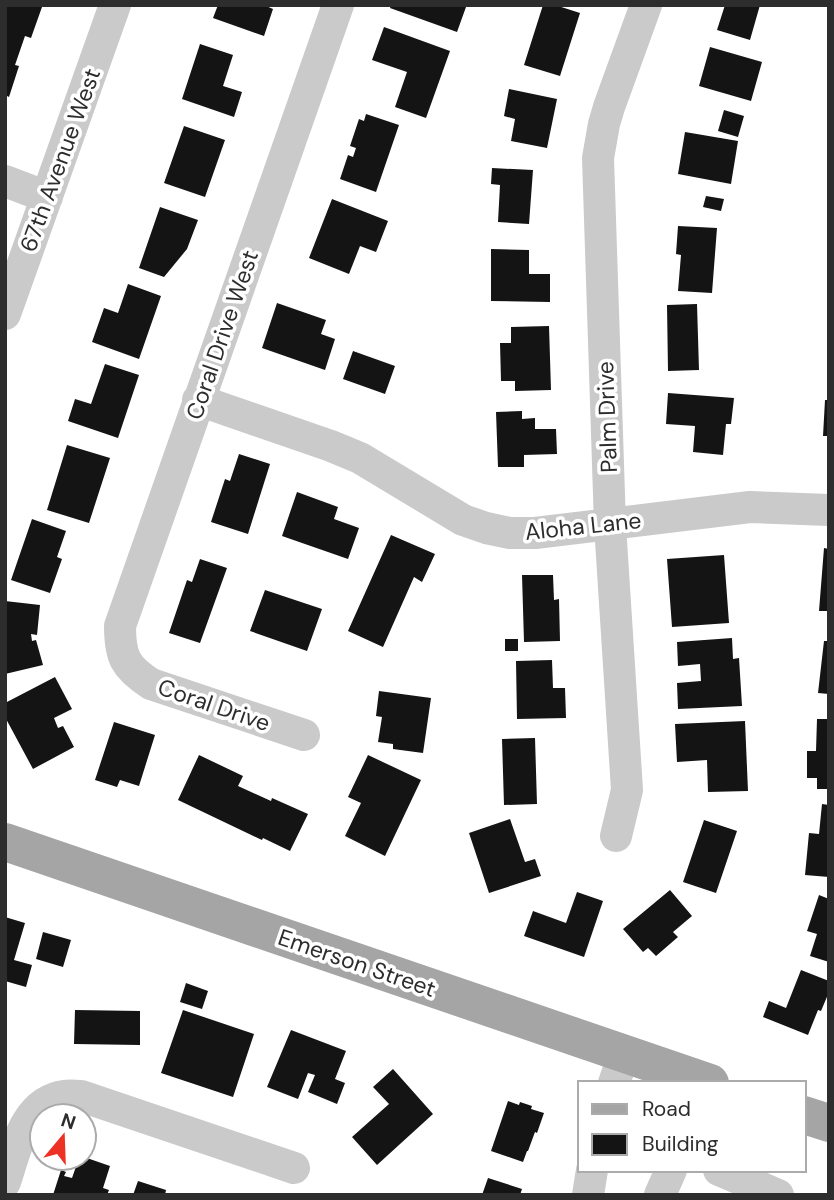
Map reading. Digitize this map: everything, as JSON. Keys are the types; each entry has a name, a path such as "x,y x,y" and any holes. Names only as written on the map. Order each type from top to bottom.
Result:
{"main road":[{"name":"Emerson Street","path":"5,842 619,1068 698,1081"},
{"path":"806,1116 829,1123"}],"street":[{"name":"67th Avenue West","path":"5,314 115,5"},
{"name":"Coral Drive West","path":"129,666 120,644 120,626 338,5"},
{"name":"Palm Drive","path":"616,836 627,790 610,525 598,158 608,107 646,5"},
{"path":"5,181 47,197"},
{"name":"Aloha Lane","path":"198,400 360,458 463,520 510,533 610,525 750,507 829,510"},
{"name":"Coral Drive","path":"129,666 150,684 304,735"},
{"path":"5,1182 24,1127 34,1112 48,1101 64,1096 81,1096 294,1168"},
{"path":"588,1195 592,1172"},
{"path":"660,1195 670,1172"},
{"path":"724,1172 778,1195"}],"building":[{"path":"5,5 42,7 31,38 25,36 15,65 19,66 9,97 5,95"},
{"path":"218,5 264,5 273,9 264,36 213,18"},
{"path":"391,5 466,7 457,32 390,8"},
{"path":"543,5 555,5 580,13 560,76 524,65"},
{"path":"725,5 760,5 750,40 717,30"},
{"path":"384,27 450,51 426,118 395,107 407,72 372,60"},
{"path":"200,44 233,55 223,86 242,92 234,117 182,99"},
{"path":"710,47 762,62 751,101 699,86"},
{"path":"509,89 557,99 547,148 511,141 515,119 504,116"},
{"path":"724,110 744,116 738,137 718,131"},
{"path":"366,114 399,125 376,192 340,179 348,155 353,157 356,148 350,146 359,119 364,121"},
{"path":"184,126 225,140 205,197 164,183"},
{"path":"685,132 738,141 731,184 678,174"},
{"path":"492,168 533,170 529,224 498,222 500,185 491,184"},
{"path":"706,196 724,199 721,211 703,207"},
{"path":"332,199 388,221 376,252 360,246 349,274 309,258"},
{"path":"160,207 198,220 187,249 164,277 139,268"},
{"path":"678,226 717,228 712,293 678,291 681,255 676,254"},
{"path":"491,249 529,250 529,274 550,274 550,302 491,301"},
{"path":"128,284 161,296 139,359 92,342 104,308 118,313"},
{"path":"277,303 326,320 321,334 335,339 325,370 262,348"},
{"path":"697,304 699,370 668,371 667,305"},
{"path":"549,326 551,390 515,391 515,381 501,381 500,343 511,343 511,327"},
{"path":"353,351 395,366 385,394 343,379"},
{"path":"105,364 139,375 118,438 68,421 75,399 91,404"},
{"path":"668,393 734,398 731,424 726,424 723,455 693,452 695,426 666,424"},
{"path":"825,400 829,400 829,436 823,436"},
{"path":"522,411 522,419 535,418 535,429 556,429 557,454 524,455 524,467 498,467 496,412"},
{"path":"67,445 110,458 89,523 47,510"},
{"path":"239,454 270,464 248,534 211,522 225,479 230,481"},
{"path":"297,492 338,507 334,519 359,528 348,559 282,536"},
{"path":"32,519 66,531 57,557 62,559 50,593 11,580"},
{"path":"391,535 435,554 422,582 414,577 383,647 348,631"},
{"path":"824,548 829,549 829,611 819,611"},
{"path":"724,555 729,623 672,627 667,559"},
{"path":"200,559 227,568 200,643 169,633 187,580 192,582"},
{"path":"522,575 553,575 554,600 559,599 560,641 524,642"},
{"path":"265,590 322,609 307,651 250,631"},
{"path":"5,601 40,605 37,635 31,634 32,641 36,640 43,665 5,674"},
{"path":"732,638 733,659 739,658 742,706 678,709 677,683 701,681 700,664 678,666 677,642"},
{"path":"505,639 518,639 518,651 505,651"},
{"path":"824,641 829,641 829,694 818,693"},
{"path":"552,660 553,688 565,688 566,718 517,719 516,661"},
{"path":"55,677 72,709 54,718 58,728 63,726 74,747 33,769 5,717 5,703"},
{"path":"379,691 431,698 423,753 393,749 393,744 378,742 382,717 376,716"},
{"path":"817,719 829,719 829,789 817,789 817,778 807,778 807,751 816,751"},
{"path":"745,721 748,791 708,792 707,760 677,762 675,724"},
{"path":"114,722 155,735 139,786 120,780 117,787 95,780"},
{"path":"535,738 537,804 504,805 502,739"},
{"path":"199,755 243,776 238,786 308,814 290,851 178,800"},
{"path":"368,755 421,780 385,856 345,836 361,803 348,797"},
{"path":"822,804 829,805 829,877 805,875 809,833 819,834"},
{"path":"510,819 525,862 535,859 541,876 489,893 469,833"},
{"path":"704,820 737,831 716,893 683,882"},
{"path":"670,890 692,916 673,932 678,937 656,956 648,948 643,952 623,929"},
{"path":"577,892 603,901 584,957 524,936 533,911 566,923"},
{"path":"819,895 829,899 829,962 810,956 817,934 807,931"},
{"path":"5,917 25,923 14,960 32,965 26,987 5,981"},
{"path":"43,932 71,940 63,967 36,959"},
{"path":"801,970 829,981 829,992 808,1035 763,1017 769,1001 786,1008"},
{"path":"186,983 208,991 202,1009 180,1002"},
{"path":"75,1010 140,1011 140,1045 74,1044"},
{"path":"183,1010 254,1034 233,1097 161,1073"},
{"path":"291,1030 346,1051 335,1079 345,1083 337,1104 308,1092 315,1075 308,1073 298,1099 267,1087"},
{"path":"393,1069 433,1114 377,1165 352,1137 389,1104 373,1087"},
{"path":"508,1101 532,1106 531,1109 544,1113 523,1162 491,1151"},
{"path":"98,1162 110,1166 103,1188 109,1190 107,1195 53,1195 60,1172 66,1172 64,1176 72,1178 74,1172 98,1172"},
{"path":"488,1178 522,1189 520,1195 482,1195"},
{"path":"138,1181 166,1190 165,1195 133,1195"}]}
